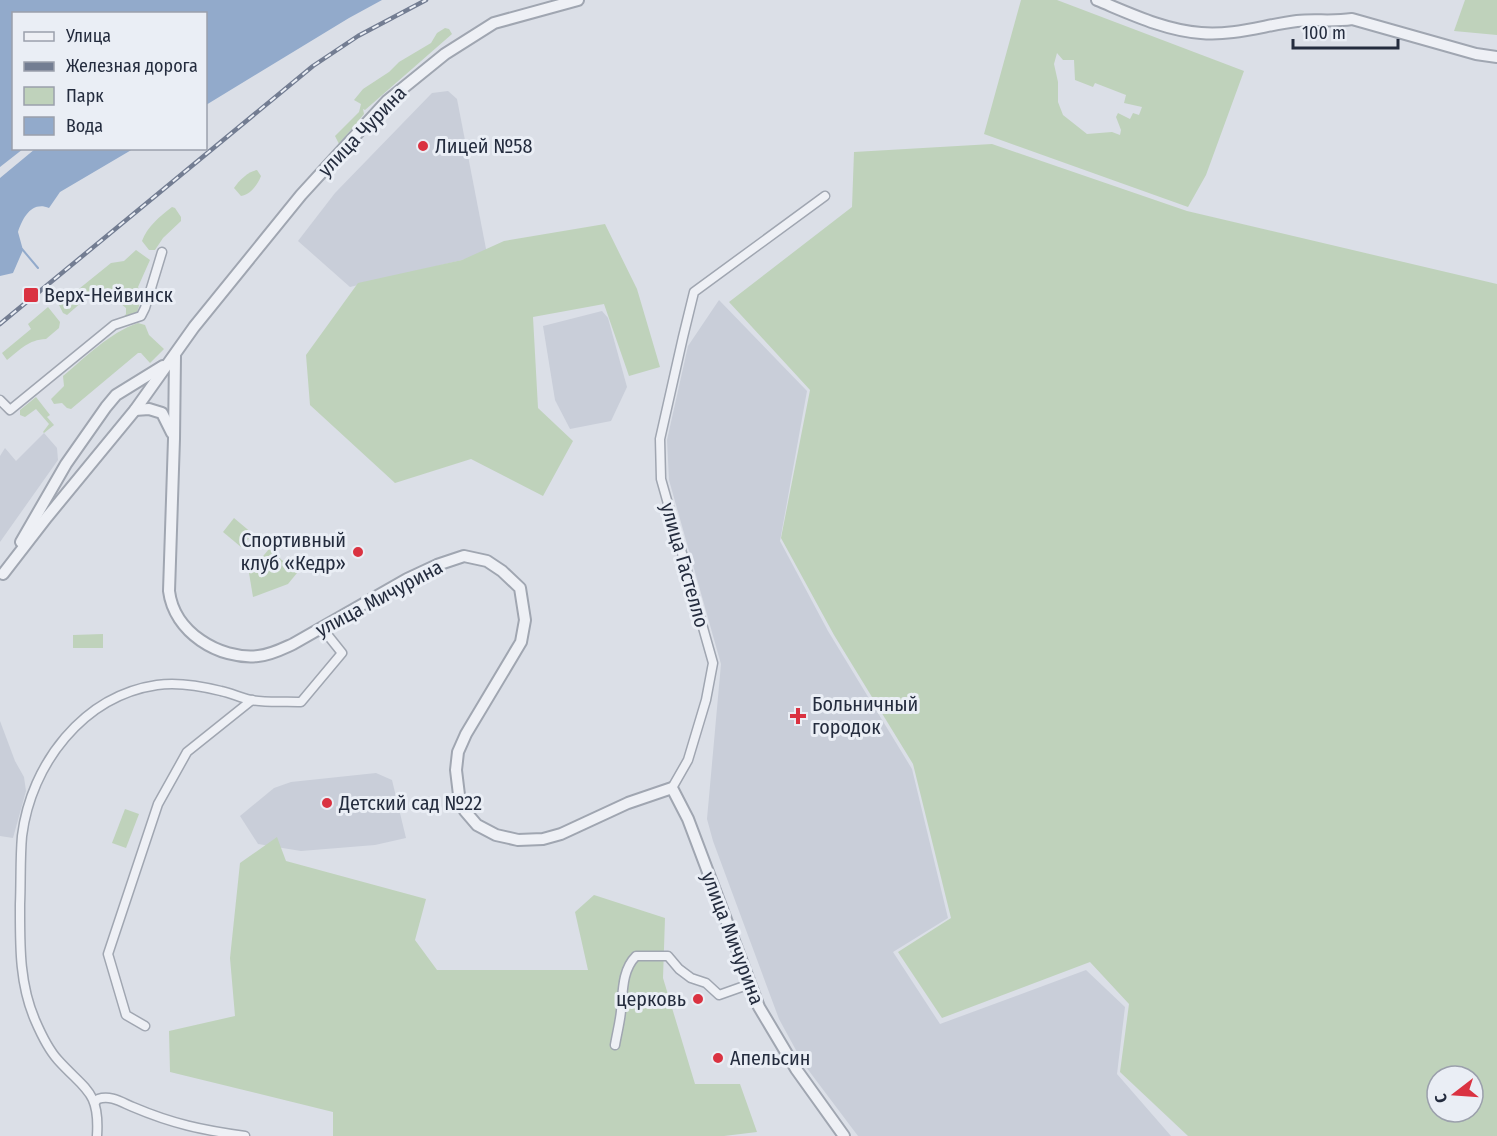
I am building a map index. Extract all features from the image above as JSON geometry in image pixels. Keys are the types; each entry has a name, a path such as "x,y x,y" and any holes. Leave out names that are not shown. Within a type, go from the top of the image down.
{"street":[{"name":"улица Чурина","path":"43,513 135,410 194,327 301,195 379,109 411,80 461,42 494,23 578,0"},
{"path":"1097,0 1160,26 1202,33 1244,31 1298,21 1333,22 1352,19 1476,54 1497,57"},
{"name":"улица Гастелло","path":"672,788 688,760 706,700 713,663 661,479 660,439 682,337 694,292 825,196"},
{"path":"0,400 10,410 114,325 141,316 162,252"},
{"path":"2,577 43,513 73,454 97,418 116,395 152,374 175,356"},
{"name":"улица Мичурина","path":"175,356 169,591 177,616 194,635 211,647 236,655 260,656 280,650 406,579 437,565 464,556 487,561 502,571 520,588 525,620 521,642 466,734 458,752 457,782 465,811 477,825 496,835 518,840 543,839 561,834 628,803 672,788 688,819 759,1007 796,1069 844,1136"},
{"path":"134,385 154,384 166,390 174,399"},
{"path":"135,410 149,409 162,413 174,439"},
{"path":"97,1136 98,1117 95,1102 86,1088 56,1058 46,1042 35,1020 23,977 20,935 22,843 36,781 51,756 74,726 95,709 126,695 158,685 184,685 221,691 252,700 301,702 342,653 322,628"},
{"path":"145,1026 126,1015 108,954 158,804 186,753 252,700"},
{"path":"615,1044 628,964 636,956 668,956 679,969 691,978 706,983 719,995 750,984"},
{"path":"95,1102 98,1098 109,1097 158,1118 191,1128 245,1136"}],"shaded area":[{"name":"Лицей №58","path":"448,91 457,99 487,254 350,287 298,241 335,193 432,93"},
{"name":"Больничный городок","path":"719,300 807,391 780,541 828,631 912,769 948,918 893,952 940,1024 1086,970 1125,1007 1117,1074 1171,1136 858,1136 803,1063 779,1019 713,841 707,819 721,664 669,480 667,440 688,346"},
{"path":"602,311 608,318 627,387 611,421 570,429 555,400 543,326"},
{"path":"44,433 57,448 58,460 0,542 0,456 5,448 16,461"},
{"path":"0,721 15,761 24,777 26,791 13,838 0,836"},
{"name":"Детский сад №22","path":"376,773 392,780 406,838 375,845 301,851 258,844 240,816 274,788 291,782"}],"green space":[{"path":"1021,0 1057,0 1244,71 1206,175 1188,207 984,134","holes":["1057,53 1063,60 1074,60 1075,80 1093,87 1095,83 1126,95 1124,103 1142,107 1139,115 1133,113 1130,119 1118,113 1116,117 1121,130 1120,135 1112,132 1087,134 1063,115 1058,102 1058,82 1054,64"]},
{"path":"1465,0 1497,0 1497,35 1454,31"},
{"path":"445,28 449,29 452,34 365,110 363,109 364,114 339,144 335,136 359,112 361,104 354,100 363,89 389,72 399,62 431,43 437,33"},
{"path":"992,144 1187,211 1497,284 1497,1136 1188,1136 1120,1072 1129,1004 1090,962 942,1018 898,952 951,918 913,764 834,635 781,538 810,390 729,302 852,207 854,152"},
{"path":"257,170 261,176 258,182 250,191 241,196 234,188 244,176"},
{"path":"172,207 181,217 181,221 163,238 155,250 149,250 142,241 144,236 154,222"},
{"path":"605,224 637,289 660,367 629,376 604,304 533,317 538,408 573,441 543,496 471,459 395,483 310,405 306,355 358,283 462,260 504,241"},
{"path":"136,250 150,260 138,287 142,297 137,312 123,318 126,308 109,294 100,299 90,295 67,315 63,313 59,305 111,263 124,261"},
{"path":"48,307 60,322 59,328 46,339 34,341 7,360 2,353 31,329 28,324"},
{"path":"138,323 145,325 149,335 164,349 150,363 141,353 138,353 71,409 62,403 54,404 51,399 64,386 63,376 108,339"},
{"path":"36,397 50,415 47,417 54,425 44,433 49,424 36,409 25,417 20,415 20,410"},
{"path":"234,518 253,534 241,547 223,532"},
{"path":"269,549 297,573 288,584 253,597 249,573"},
{"path":"103,634 103,648 73,648 73,635"},
{"path":"125,809 139,814 126,848 112,843"},
{"path":"277,837 286,861 426,899 415,940 437,970 588,970 575,912 594,895 665,918 663,978 695,1084 740,1084 757,1132 724,1136 333,1136 333,1112 170,1072 169,1031 235,1016 230,958 240,863"}],"water":[{"path":"0,0 382,0 207,104 207,12 12,12 12,150 22,150 0,167"},
{"path":"34,150 131,150 60,192 49,208 38,207 29,212 18,232 23,250 13,273 0,276 0,178"}],"waterway":[{"path":"22,249 38,268"}],"railway":[{"path":"0,324 313,66 358,36 426,0"}],"place":[{"name":"Лицей №58","path":"423,146"},
{"name":"Верх-Нейвинск","path":"31,295"},
{"name":"Спортивный клуб «Кедр»","path":"358,552"},
{"name":"Больничный городок","path":"798,716"},
{"name":"Детский сад №22","path":"327,803"},
{"name":"церковь","path":"698,999"},
{"name":"Апельсин","path":"718,1058"}]}
